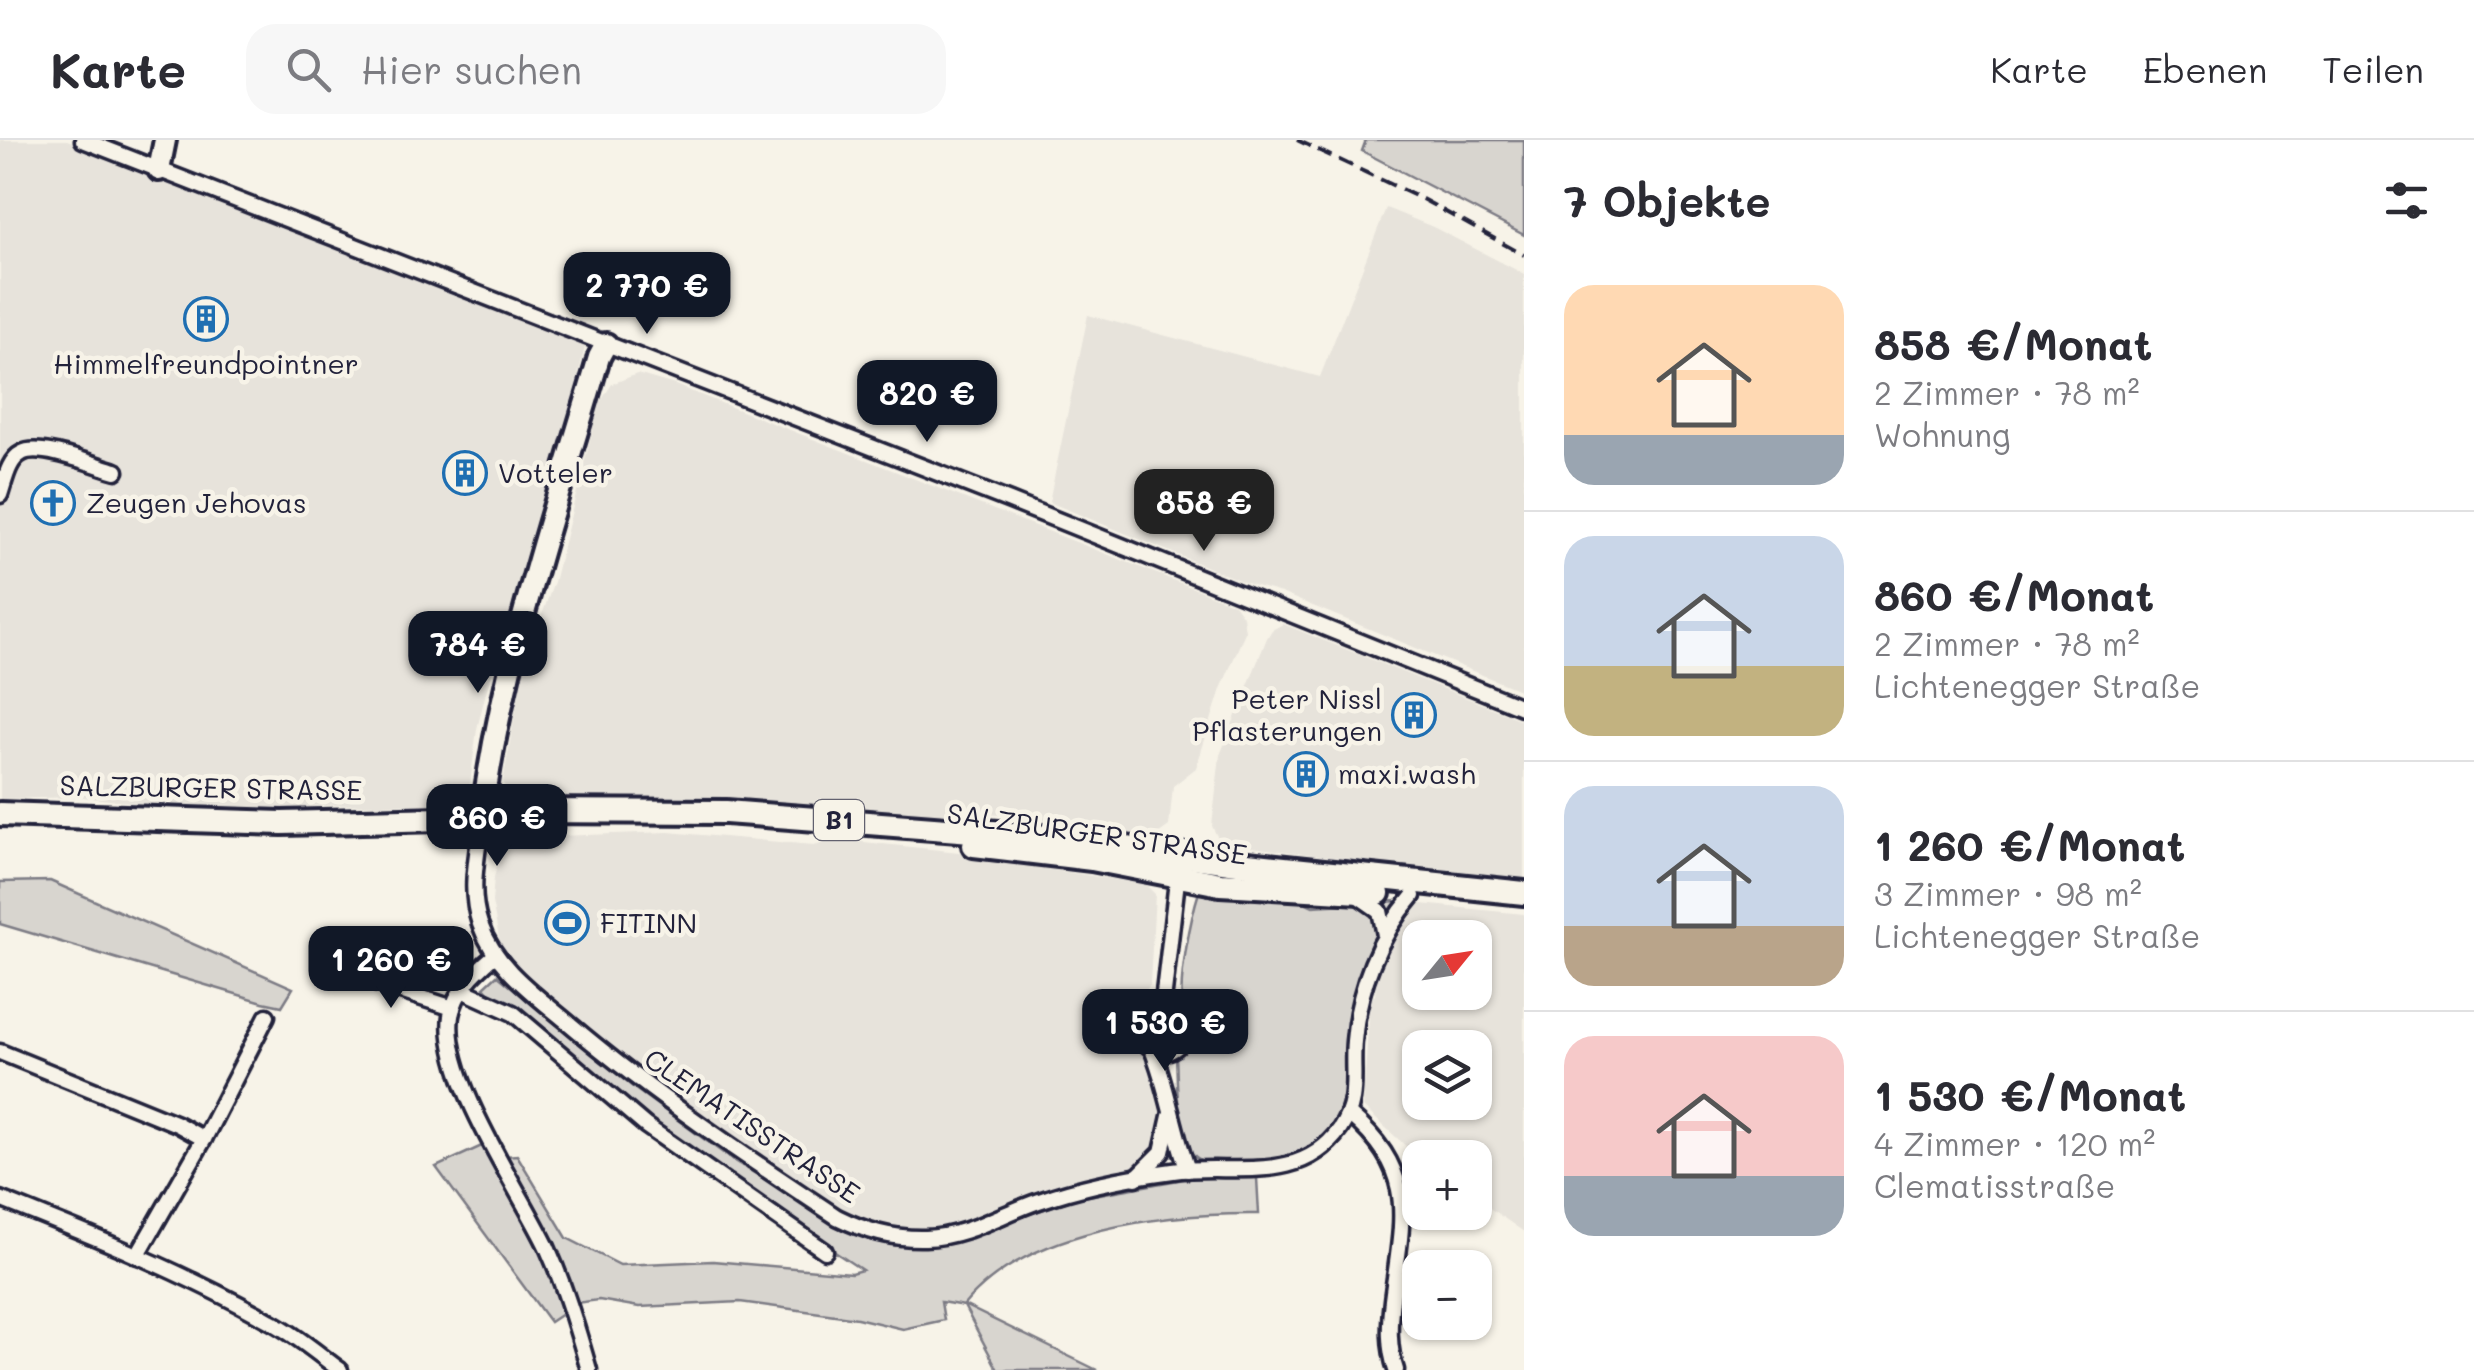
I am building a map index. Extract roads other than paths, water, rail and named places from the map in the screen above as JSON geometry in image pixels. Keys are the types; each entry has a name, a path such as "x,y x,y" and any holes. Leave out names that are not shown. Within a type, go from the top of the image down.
{"main road":[{"name":"SALZBURGER STRASSE","path":"0,814 230,823 482,818 522,826 704,825 1524,893"},
{"name":"SALZBURGER STRASSE","path":"1179,866 1261,888 1350,891 1524,906"}],"street":[{"path":"84,140 1244,593 1524,708"},
{"path":"158,170 165,140"},
{"path":"589,1370 571,1304 547,1248 468,1095 453,1052 453,1008 472,975 495,955 480,923 474,880 490,756 509,673 599,357 606,344"},
{"path":"0,495 12,463 23,452 39,449 116,471"},
{"path":"1162,1010 1179,866"},
{"path":"1350,891 1380,911 1385,936"},
{"path":"1396,1370 1390,1323 1402,1220 1401,1191 1392,1163 1350,1114 1359,1007 1385,936 1413,896"},
{"name":"CLEMATISSTRASSE","path":"495,955 527,987 668,1103 837,1217 856,1227 900,1238 948,1236 1042,1200 1135,1178 1180,1171 1286,1168 1318,1152 1350,1114"},
{"path":"342,972 453,1008"},
{"path":"462,990 513,1014 646,1126 825,1251"},
{"path":"1152,1049 1167,1052 1182,1042 1184,1026 1180,1018 1162,1010 1154,1012 1143,1025 1146,1042 1167,1085 1180,1171"},
{"path":"136,1256 204,1138 267,1016"},
{"path":"1167,1085 1174,1049"},
{"path":"0,1052 204,1138"},
{"path":"1135,1178 1162,1152 1170,1112"},
{"path":"1162,1152 1180,1171"},
{"path":"0,1200 136,1256 271,1321 340,1370"}],"railway":[{"path":"1297,140 1422,199 1524,255"}],"place":[{"name":"Himmelfreundpointner","path":"206,319"},
{"name":"Votteler","path":"465,473"},
{"name":"Zeugen Jehovas","path":"53,503"},
{"name":"Peter Nissl Pflasterungen","path":"1414,715"},
{"name":"maxi.wash","path":"1306,774"},
{"name":"FITINN","path":"567,923"}]}
